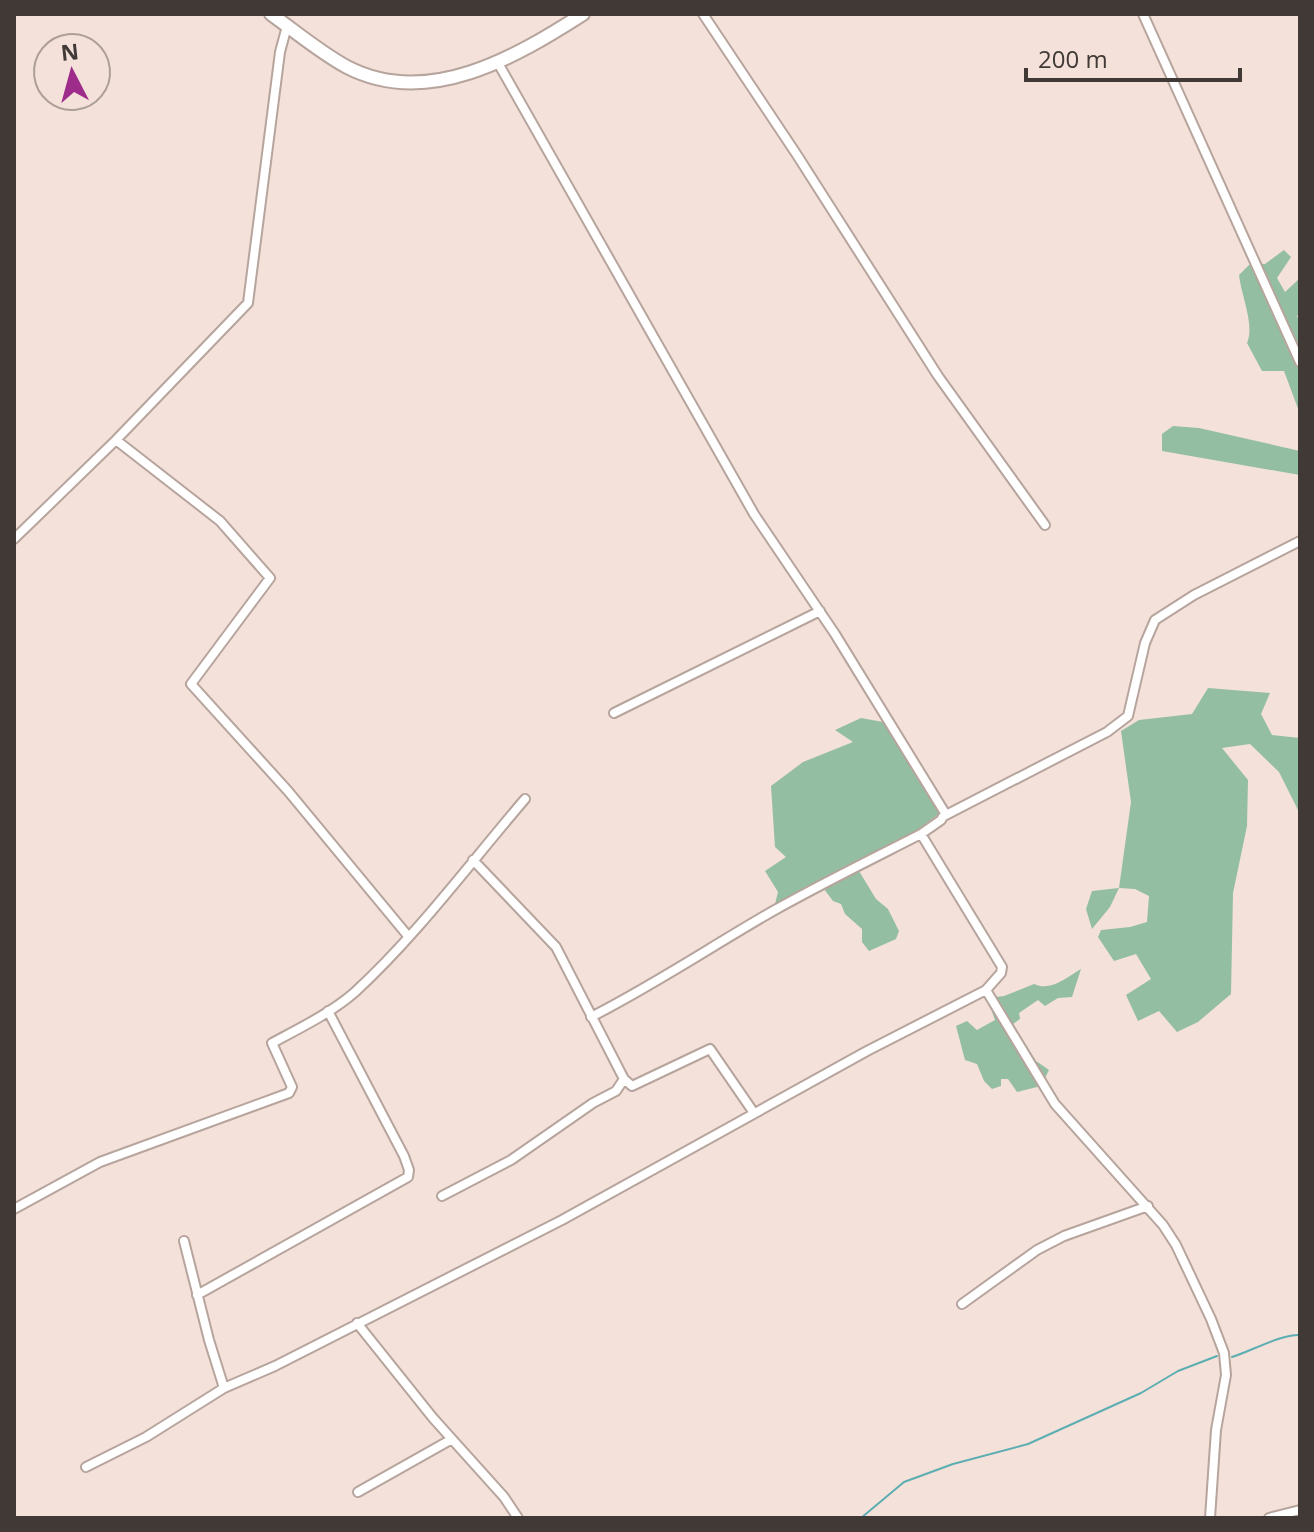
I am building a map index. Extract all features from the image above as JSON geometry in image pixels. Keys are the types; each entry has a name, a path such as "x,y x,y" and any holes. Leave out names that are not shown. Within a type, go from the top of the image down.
{"street":[{"path":"271,14 348,67 384,79 421,81 450,78 498,63 583,14"},
{"path":"703,14 938,376 1045,525"},
{"path":"1143,14 1300,362"},
{"path":"14,539 116,440 248,303 280,52 287,26"},
{"path":"498,63 754,514 820,611 944,807 944,816"},
{"path":"116,440 220,521 270,578 191,684 288,791 408,936"},
{"path":"591,1017 639,993 664,974 775,910 921,834 944,816 1107,732 1128,716 1145,643 1155,620 1194,595 1300,541"},
{"path":"614,713 820,611"},
{"path":"14,1209 100,1162 289,1093 292,1087 272,1043 354,993 408,936 525,799"},
{"path":"86,1467 146,1437 224,1388 275,1366 562,1220 867,1051 986,990 1001,973 1002,967 921,834"},
{"path":"473,860 556,947 624,1079 632,1086 710,1049 754,1113"},
{"path":"986,990 1055,1104 1148,1206 1176,1245 1211,1319 1224,1353 1226,1375 1216,1430 1210,1518"},
{"path":"197,1295 408,1177 404,1156 328,1011"},
{"path":"442,1196 511,1160 593,1103 616,1091 624,1079"},
{"path":"962,1304 1037,1250 1064,1236 1148,1206"},
{"path":"184,1241 224,1388"},
{"path":"357,1323 518,1518"},
{"path":"358,1492 452,1439"},
{"path":"1269,1518 1300,1510"}],"green space":[{"path":"1284,250 1291,257 1277,278 1285,292 1300,278 1300,313 1297,316 1300,323 1300,414 1284,371 1262,371 1247,343 1249,319 1239,275 1251,263 1265,264"},
{"path":"1173,426 1199,428 1300,451 1300,475 1162,451 1162,434"},
{"path":"1208,688 1270,693 1261,714 1272,735 1300,738 1300,814 1279,772 1250,744 1222,748 1248,780 1247,826 1233,893 1231,994 1198,1022 1177,1032 1159,1011 1138,1021 1126,995 1151,979 1136,954 1114,961 1098,937 1101,930 1147,922 1149,896 1135,889 1119,888 1131,802 1121,731 1139,720 1192,714"},
{"path":"861,718 883,722 901,743 943,811 913,833 775,904 778,892 765,871 786,857 775,847 771,786 803,762 853,742 835,730"},
{"path":"859,871 876,899 888,909 899,931 896,939 869,951 862,942 862,929 824,889"},
{"path":"1119,888 1110,907 1092,929 1086,909 1092,891"},
{"path":"1081,969 1072,997 1058,998 1045,1006 1038,1000 1019,1013 1020,1019 1013,1024 1036,1061 1049,1070 1041,1086 1017,1092 1008,1079 1001,1079 1001,1086 992,1089 984,1081 977,1064 965,1060 956,1026 967,1021 977,1030 995,1020 987,998 1004,996 1034,984 1053,985"}],"waterway":[{"path":"1232,1357 1276,1340 1300,1335"},
{"path":"861,1518 904,1482 953,1464 1028,1444 1141,1393 1178,1371 1217,1356"}]}
